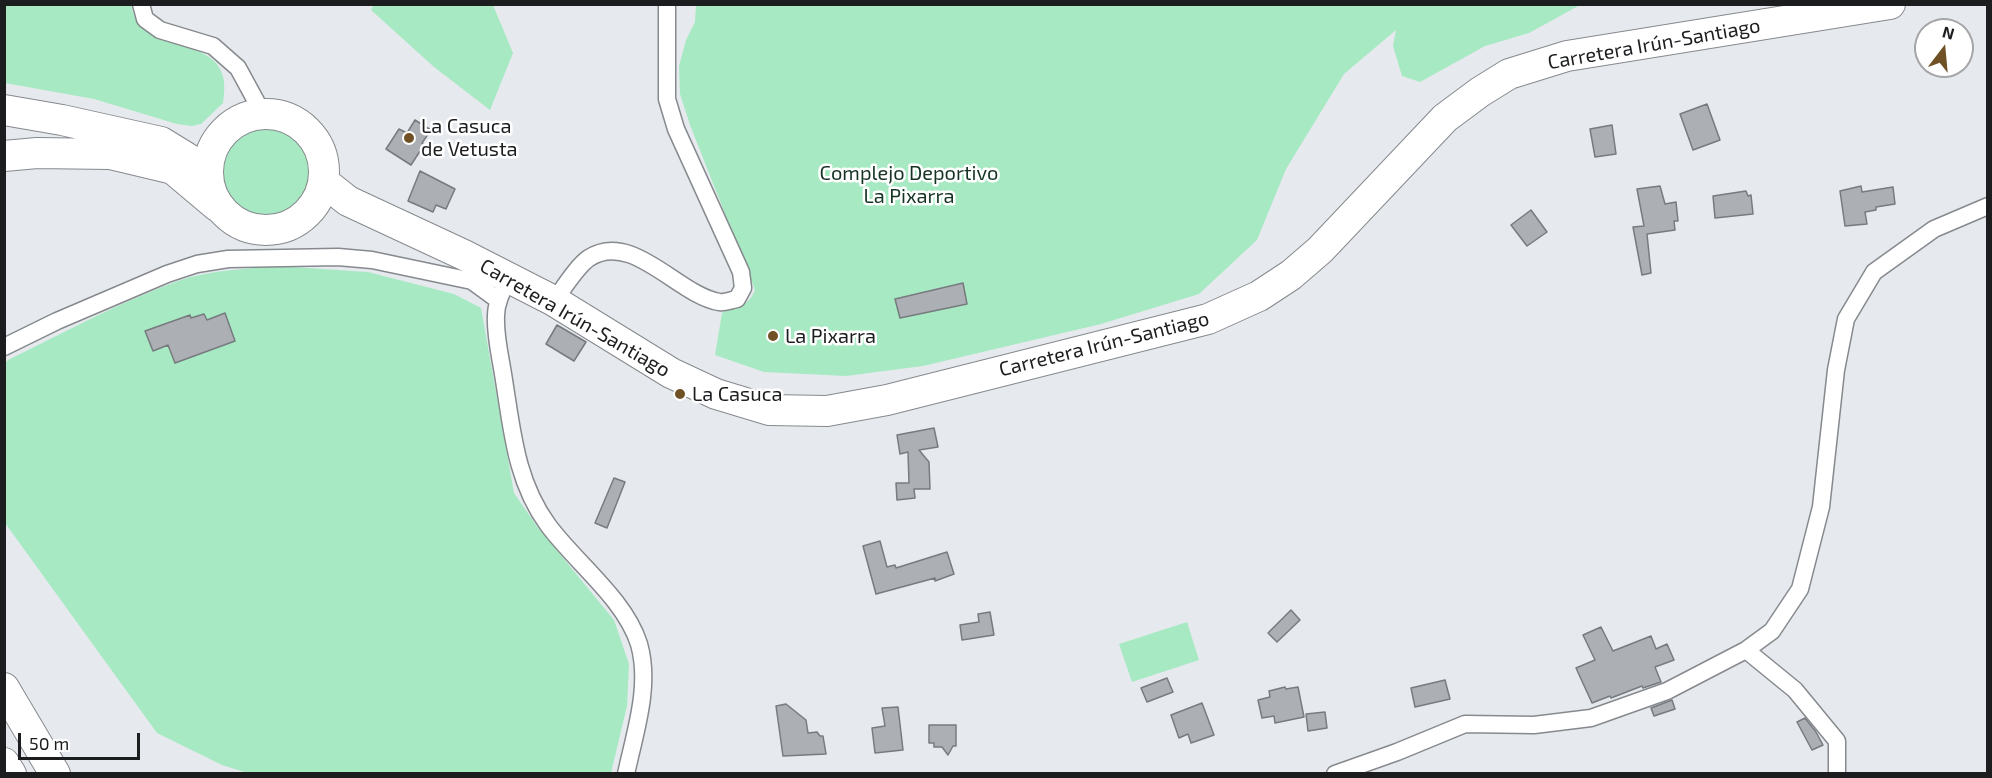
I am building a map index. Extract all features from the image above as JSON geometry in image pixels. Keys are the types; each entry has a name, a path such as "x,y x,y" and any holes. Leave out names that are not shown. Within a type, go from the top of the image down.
{"highway":[{"name":"Carretera Irún-Santiago","path":"324,182 348,201 504,289 554,301 671,373 716,394 769,410 826,411 887,400 1208,319 1259,296 1291,275 1320,250 1445,118 1509,74 1566,56 1890,4"},
{"path":"4,100 62,120"},
{"path":"4,110 161,142 196,138 226,130"},
{"path":"4,156 37,153 110,154 173,169 222,210 240,224 261,230 278,229 295,223 307,214 319,196 324,182 322,156 316,142 306,129 288,118 262,114 243,118 226,130 214,146 209,160 208,177 212,194 222,210"},
{"path":"161,142 187,158 208,177"},
{"name":"Carretera Irún-Santiago","path":"307,214 343,213 379,217"},
{"path":"4,688 55,774"},
{"path":"4,763 12,774"}],"street":[{"path":"141,4 145,19 160,30 213,46 238,68 262,114"},
{"path":"554,301 586,260 602,251 619,251 638,258 698,294 720,303 737,299 742,288 741,272 676,129 668,99 667,4"},
{"path":"1335,774 1465,724 1534,725 1591,718 1667,691 1746,650 1772,631 1800,589 1821,507 1836,370 1846,319 1874,272 1934,229 1988,206"},
{"path":"4,347 57,321 167,274 197,264 228,260 338,257 372,260 504,289 496,329 521,473 528,492 549,527 626,617 638,642 644,685 626,774"},
{"path":"1746,650 1795,690 1837,741 1837,774"}],"green space":[{"path":"374,4 493,5 513,53 490,110 434,67 371,10"},
{"path":"4,5 131,5 138,23 152,34 203,53 216,63 224,79 223,103 201,124 192,126 177,124 94,99 5,83"},
{"name":"Complejo Deportivo La Pixarra","path":"696,5 1580,5 1529,33 1485,46 1420,82 1402,76 1393,46 1396,30 1344,74 1286,169 1257,240 1199,294 1101,324 923,366 846,376 764,372 715,355 722,313 745,303 755,290 680,94 679,66 686,40 695,22"},
{"path":"264,125 282,129 297,139 307,154 311,172 307,190 297,205 282,215 264,219 246,215 231,205 221,190 217,172 221,154 231,139 246,129"},
{"path":"278,266 368,272 454,294 481,308 514,493 536,525 614,620 629,664 627,706 611,773 251,774 222,765 157,733 5,523 4,364 8,360 113,308 178,281 215,272"},
{"path":"1187,622 1199,660 1132,682 1119,644"}],"building":[{"path":"1707,104 1720,140 1693,150 1680,114"},
{"name":"La Casuca de Vetusta","path":"415,120 431,130 411,165 386,149 399,129 407,133"},
{"path":"1612,125 1616,154 1595,157 1590,129"},
{"path":"420,171 455,189 446,209 436,205 433,212 408,201"},
{"path":"1660,186 1665,204 1676,202 1678,221 1674,221 1675,230 1647,234 1651,273 1642,275 1633,227 1644,226 1637,189"},
{"path":"1861,186 1862,192 1893,187 1895,204 1876,207 1876,210 1865,212 1867,224 1845,226 1840,191"},
{"path":"1746,191 1748,196 1751,195 1753,214 1715,218 1713,196"},
{"path":"1531,210 1547,232 1527,246 1511,225"},
{"path":"963,283 967,304 900,318 895,299"},
{"path":"225,313 235,341 175,363 168,345 153,351 145,331 190,315 191,318 204,314 207,320"},
{"path":"557,325 586,342 574,361 546,344"},
{"path":"934,428 938,447 919,450 929,462 930,489 914,489 915,498 897,500 896,483 909,483 908,452 900,454 897,435"},
{"path":"614,478 625,482 607,528 595,523"},
{"path":"880,541 887,567 895,565 896,568 947,552 954,574 935,581 935,578 876,594 863,546"},
{"path":"1291,610 1300,620 1277,642 1268,633"},
{"path":"990,612 994,635 962,640 960,625 979,622 978,614"},
{"path":"1601,627 1613,651 1651,636 1656,649 1667,644 1674,660 1655,667 1661,682 1592,703 1576,668 1595,660 1583,635"},
{"path":"1167,678 1173,692 1147,702 1141,688"},
{"path":"1445,680 1450,699 1415,707 1411,688"},
{"path":"1285,687 1286,689 1298,687 1304,717 1275,723 1274,716 1262,718 1258,700 1270,697 1269,691"},
{"path":"1672,700 1675,709 1654,716 1651,708"},
{"path":"1202,703 1214,735 1191,743 1188,734 1179,738 1171,715"},
{"path":"786,704 806,720 808,733 817,732 823,736 826,754 783,756 776,706"},
{"path":"898,707 903,750 875,753 872,728 885,726 882,708"},
{"path":"1325,712 1327,728 1308,731 1306,714"},
{"path":"1805,718 1823,745 1812,750 1797,722"},
{"path":"929,725 956,725 956,746 953,746 948,755 942,747 934,747 934,743 929,743"}],"place":[{"name":"La Casuca de Vetusta","path":"409,138"},
{"name":"La Pixarra","path":"773,336"},
{"name":"La Casuca","path":"680,394"}]}
